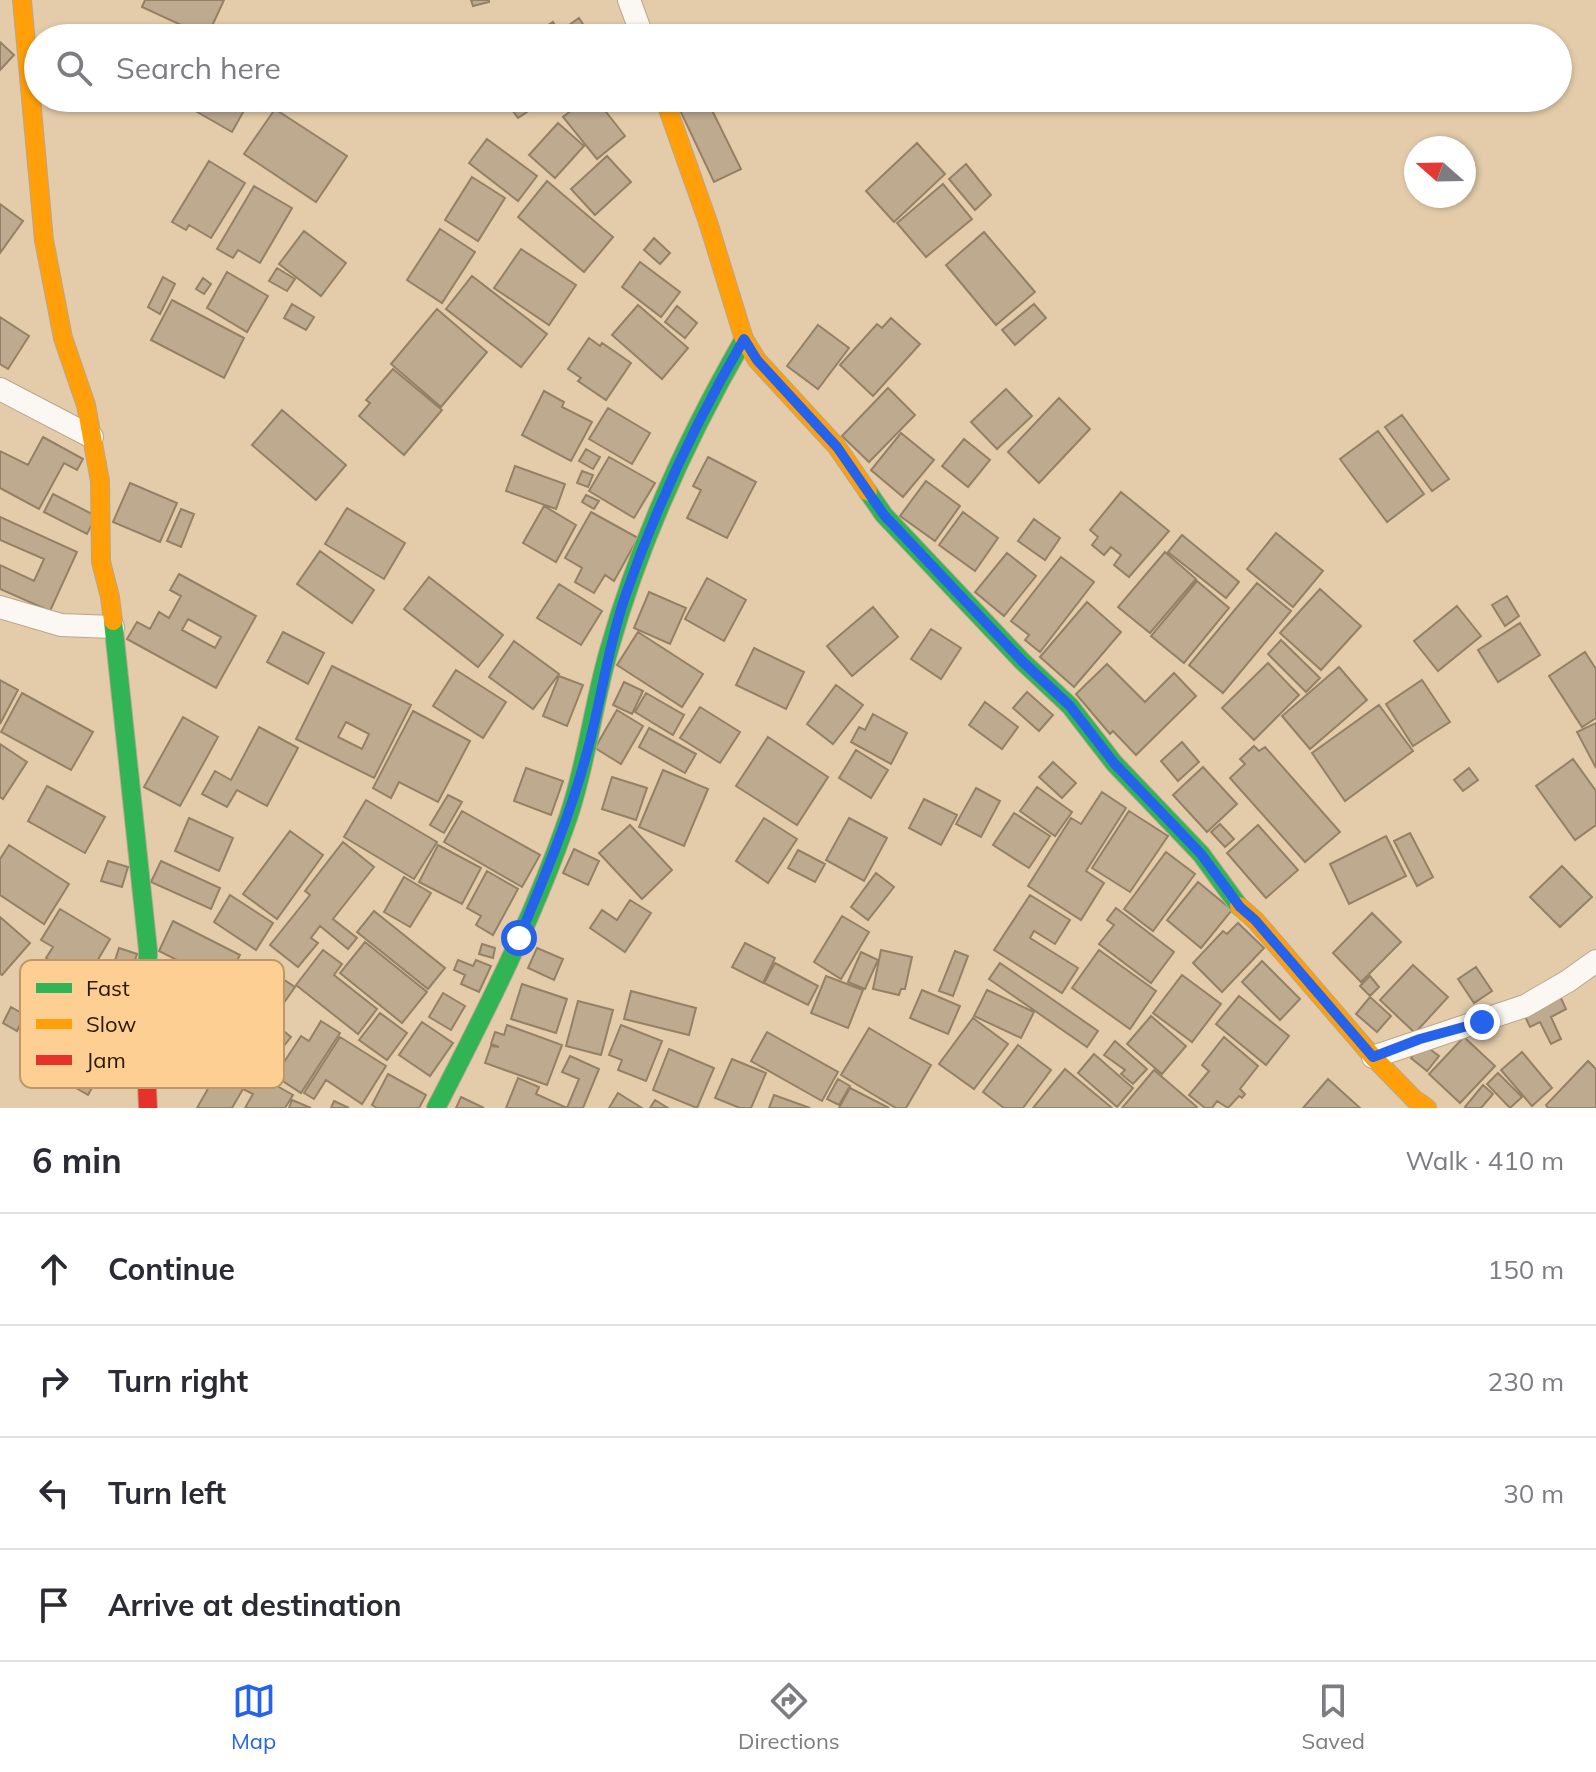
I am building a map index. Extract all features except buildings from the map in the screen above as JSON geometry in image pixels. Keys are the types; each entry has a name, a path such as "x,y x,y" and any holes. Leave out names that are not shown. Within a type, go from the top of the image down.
{"street":[{"path":"22,0 24,24"},
{"path":"629,0 638,24"},
{"path":"32,112 44,240 63,338 86,405 100,481 101,562 110,597 148,960"},
{"path":"669,112 708,222 744,339 757,360 837,447 884,515 1022,661 1070,706 1114,763 1201,854 1240,907 1255,920 1373,1057 1427,1108"},
{"path":"436,1108 473,1038 519,938 569,815 587,752 608,653 625,597 660,508 708,400 744,339"},
{"path":"0,389 92,437"},
{"path":"0,607 61,625 113,627"},
{"path":"1373,1057 1525,1006 1596,961"},
{"path":"147,1088 148,1108"}],"traffic: fast":[{"path":"436,1108 508,964 555,853 575,795 621,609 650,529 684,452 744,339"},
{"path":"868,492 884,515 1022,661 1070,706 1114,763 1201,854 1239,906"},
{"path":"113,621 148,960"}],"traffic: slow":[{"path":"22,0 24,24"},
{"path":"32,112 44,240 63,338 86,405 100,481 101,562 113,621"},
{"path":"669,112 708,222 744,339 757,360 837,447 868,492"},
{"path":"1239,906 1255,920 1373,1057 1427,1108"}],"traffic: jam":[{"path":"147,1088 148,1108"}],"route":[{"path":"519,938 569,815 587,752 608,653 625,597 671,481 708,400 744,339 757,360 837,447 884,515 1022,661 1070,706 1114,763 1201,854 1240,907 1255,920 1373,1057 1420,1039 1482,1022"}]}
